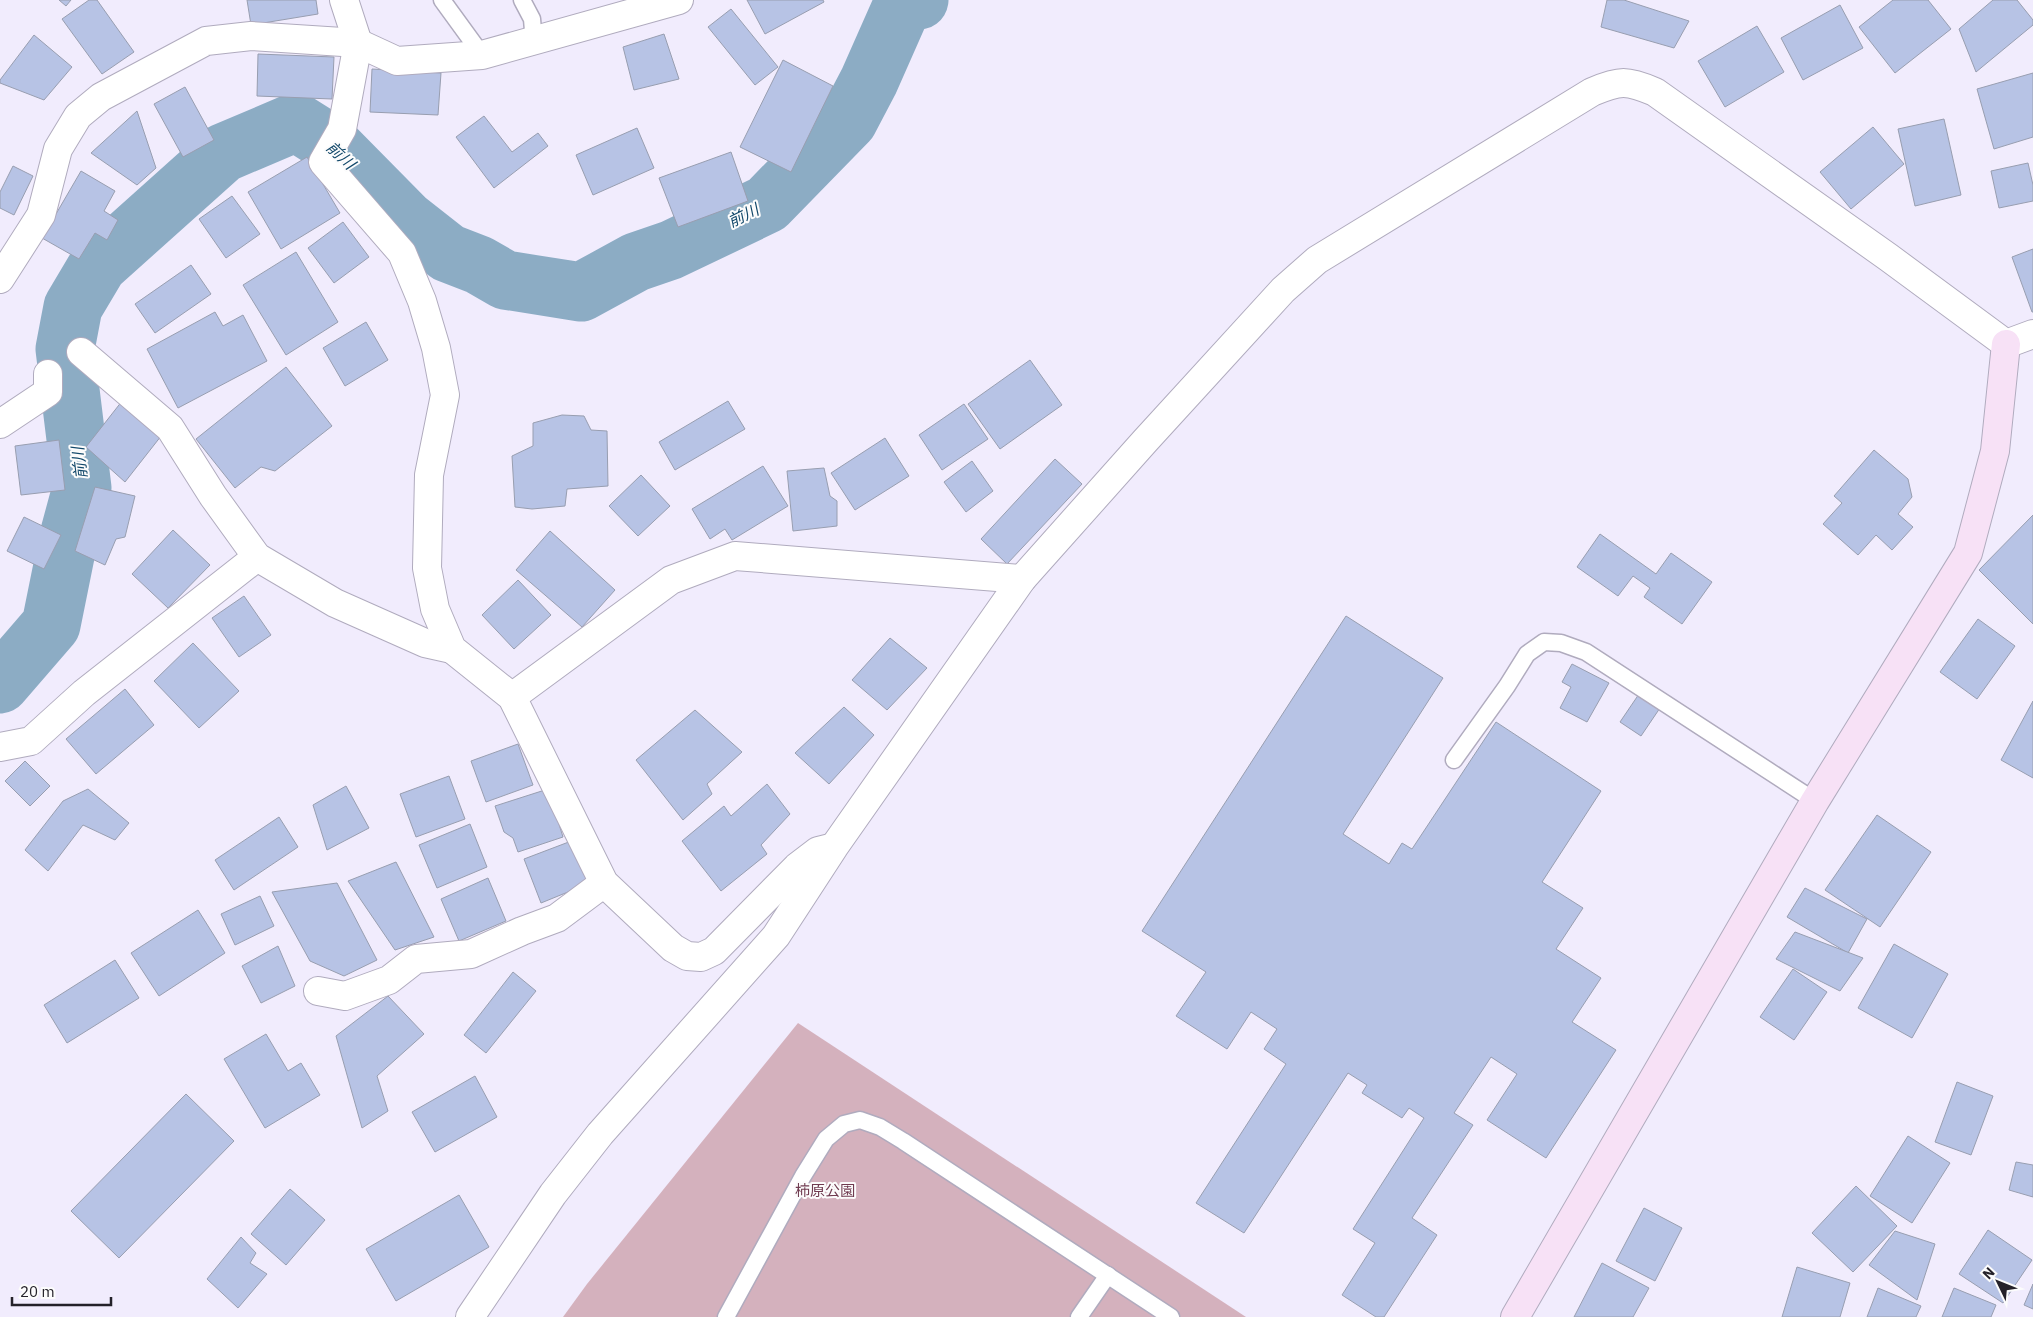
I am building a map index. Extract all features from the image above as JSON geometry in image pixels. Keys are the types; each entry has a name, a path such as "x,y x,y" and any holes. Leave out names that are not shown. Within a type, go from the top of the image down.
{"street":[{"path":"344,0 358,43 342,129 322,162 402,254 422,301 436,348 445,395 429,475 427,568 435,609 452,649"},
{"path":"0,279 41,215 58,149 78,116 101,97 206,41 251,36 358,43 397,61 482,55 679,0"},
{"path":"470,1317 553,1194 600,1134 776,936 834,847 1022,579 1270,304 1317,260 1583,97 1614,82 1636,84 1655,92 1888,257 2006,344"},
{"path":"2006,344 2033,334"},
{"path":"1515,1317 1815,801 1968,554 1995,451 2006,344"},
{"path":"81,352 170,428 213,496 257,556 335,603 425,643 452,649 512,697 604,883 673,948 687,956 701,957 714,950 797,867 818,851 834,847"},
{"path":"0,424 48,392 48,374"},
{"path":"0,747 30,741 84,693 257,556"},
{"path":"512,697 671,580 735,556 1022,579"},
{"path":"318,991 345,996 389,980 416,959 472,954 522,931 557,918 604,883"}],"lane":[{"path":"442,0 482,55"},
{"path":"522,0 532,19 534,42"},
{"path":"1454,760 1507,686 1527,654 1544,642 1561,643 1586,652 1815,801"},
{"path":"726,1317 803,1176 826,1139 844,1124 860,1120 880,1127 903,1141 1171,1317"},
{"path":"1079,1317 1108,1275"}],"green space":[{"name":"柿原公園","path":"798,1023 1246,1317 563,1317 587,1284"}],"building":[{"path":"59,0 71,0 66,6"},
{"path":"89,0 97,0 134,52 102,74 62,19"},
{"path":"247,0 316,0 318,14 251,25"},
{"path":"747,0 823,0 824,2 765,34"},
{"path":"1607,0 1624,0 1689,21 1674,48 1601,27"},
{"path":"1893,0 1928,0 1951,29 1895,73 1859,27"},
{"path":"1993,0 2017,0 2033,20 2033,25 1976,72 1959,29"},
{"path":"1840,5 1863,48 1803,80 1781,38"},
{"path":"731,9 778,67 755,85 708,27"},
{"path":"1757,26 1784,72 1725,107 1698,61"},
{"path":"664,34 679,79 634,90 623,47"},
{"path":"34,35 72,67 44,100 0,83 0,80"},
{"path":"258,54 334,57 332,99 257,96"},
{"path":"783,60 833,86 791,172 740,147"},
{"path":"372,69 441,73 438,115 370,112"},
{"path":"2033,73 2033,137 1994,149 1977,89"},
{"path":"185,87 214,140 183,157 154,104"},
{"path":"137,111 156,168 137,185 91,153"},
{"path":"484,116 512,152 538,133 548,146 494,188 456,137"},
{"path":"1944,119 1961,195 1915,206 1898,129"},
{"path":"1873,127 1904,164 1851,209 1820,172"},
{"path":"637,128 654,168 593,195 576,155"},
{"path":"731,152 748,201 678,227 659,178"},
{"path":"307,157 340,213 281,249 248,192"},
{"path":"2028,163 2033,185 2033,201 1999,208 1991,171"},
{"path":"13,166 33,176 14,215 0,208 0,192"},
{"path":"81,171 115,191 104,211 118,220 107,240 95,233 79,259 42,238"},
{"path":"232,196 260,234 226,258 199,219"},
{"path":"343,222 369,257 334,283 308,248"},
{"path":"2033,249 2033,312 2032,312 2012,257"},
{"path":"296,252 338,322 286,355 243,285"},
{"path":"191,265 211,294 155,333 135,304"},
{"path":"215,312 223,326 243,315 267,361 178,408 147,349"},
{"path":"366,322 388,360 345,386 323,348"},
{"path":"1030,360 1062,405 1000,449 968,404"},
{"path":"286,367 332,426 275,471 261,467 235,488 196,439"},
{"path":"126,396 165,431 125,482 86,447"},
{"path":"728,401 745,429 675,470 659,442"},
{"path":"964,404 988,439 942,470 919,435"},
{"path":"562,415 584,416 591,430 607,431 608,486 567,489 565,506 532,509 515,507 512,456 533,446 533,423"},
{"path":"885,438 909,476 855,510 831,473"},
{"path":"59,440 65,490 21,495 15,446"},
{"path":"1874,450 1908,479 1912,497 1898,514 1913,527 1892,550 1876,535 1858,555 1823,524 1842,503 1834,496"},
{"path":"1055,459 1082,484 1007,564 981,539"},
{"path":"972,461 993,491 966,512 944,482"},
{"path":"763,466 788,506 732,540 725,529 710,539 692,509"},
{"path":"824,468 830,496 837,501 837,526 793,531 787,471"},
{"path":"641,475 670,506 638,536 609,506"},
{"path":"95,487 135,496 125,537 116,539 105,565 75,551"},
{"path":"2033,515 2033,624 1979,570"},
{"path":"24,517 61,535 44,569 7,551"},
{"path":"173,530 210,565 168,608 132,574"},
{"path":"550,531 615,590 582,627 516,570"},
{"path":"1600,534 1656,574 1671,553 1712,582 1682,624 1644,597 1650,588 1633,576 1618,596 1577,567"},
{"path":"518,580 551,615 514,649 482,615"},
{"path":"244,596 271,635 239,657 212,618"},
{"path":"1346,616 1443,678 1343,834 1389,864 1402,843 1412,849 1496,722 1601,791 1542,882 1583,908 1556,949 1601,978 1572,1022 1616,1050 1546,1158 1487,1120 1517,1074 1491,1057 1454,1113 1473,1125 1412,1218 1437,1235 1384,1317 1376,1317 1342,1295 1375,1243 1353,1229 1424,1118 1409,1108 1402,1118 1362,1093 1367,1085 1348,1073 1244,1233 1196,1203 1286,1064 1264,1049 1277,1029 1251,1012 1227,1049 1176,1016 1206,972 1142,931"},
{"path":"1978,619 2015,646 1977,699 1940,672"},
{"path":"890,638 927,668 887,710 852,680"},
{"path":"193,643 239,691 199,728 154,681"},
{"path":"1572,664 1609,683 1587,722 1560,708 1571,687 1562,682"},
{"path":"125,689 154,725 96,774 66,739"},
{"path":"1639,694 1660,708 1641,736 1620,722"},
{"path":"2033,701 2033,778 2001,760"},
{"path":"844,707 874,735 829,784 795,753"},
{"path":"695,710 742,752 707,784 712,794 683,820 636,760"},
{"path":"518,744 533,785 486,802 471,761"},
{"path":"25,761 50,786 30,806 5,781"},
{"path":"449,776 465,819 416,837 400,794"},
{"path":"767,784 790,814 761,845 767,854 721,891 682,841 724,806 731,816"},
{"path":"346,786 369,828 327,850 313,805"},
{"path":"88,789 129,823 115,840 83,825 48,871 25,850 63,801"},
{"path":"548,789 563,837 518,852 513,838 504,832 495,806"},
{"path":"1877,815 1931,852 1880,927 1825,890"},
{"path":"279,817 298,847 234,890 215,860"},
{"path":"470,824 487,867 437,888 419,845"},
{"path":"574,840 590,883 541,903 524,859"},
{"path":"396,862 434,937 395,950 348,881"},
{"path":"488,878 506,921 459,941 441,899"},
{"path":"337,883 377,960 344,976 310,961 272,892"},
{"path":"1805,888 1867,919 1848,953 1787,917"},
{"path":"260,896 274,926 235,945 221,914"},
{"path":"198,910 225,953 159,996 131,953"},
{"path":"1795,932 1863,958 1840,991 1776,959"},
{"path":"1894,944 1948,974 1912,1038 1858,1008"},
{"path":"278,946 295,986 261,1003 242,966"},
{"path":"115,960 139,998 67,1043 44,1005"},
{"path":"1793,969 1827,992 1794,1040 1760,1017"},
{"path":"513,972 536,991 486,1053 464,1035"},
{"path":"388,996 424,1034 377,1076 388,1111 362,1128 336,1036"},
{"path":"266,1034 288,1071 301,1063 320,1095 265,1128 224,1059"},
{"path":"475,1076 497,1117 435,1152 412,1112"},
{"path":"1957,1082 1993,1096 1971,1155 1935,1142"},
{"path":"186,1094 234,1141 119,1258 71,1211"},
{"path":"1908,1136 1950,1163 1912,1223 1870,1196"},
{"path":"2016,1162 2033,1165 2033,1197 2009,1190"},
{"path":"1856,1186 1897,1226 1853,1272 1812,1233"},
{"path":"290,1189 325,1220 286,1265 251,1234"},
{"path":"459,1195 489,1247 396,1301 366,1249"},
{"path":"1644,1208 1682,1228 1655,1281 1616,1261"},
{"path":"1988,1230 2032,1260 2003,1303 1959,1274"},
{"path":"1895,1231 1935,1244 1917,1300 1869,1265"},
{"path":"241,1237 256,1253 250,1263 267,1274 238,1308 207,1279"},
{"path":"1602,1263 1649,1288 1633,1317 1574,1317"},
{"path":"1797,1267 1850,1283 1840,1317 1782,1317"},
{"path":"2033,1284 2033,1309 2024,1305"},
{"path":"1878,1288 1921,1306 1916,1317 1867,1317"},
{"path":"1954,1288 1996,1305 1991,1317 1942,1317"}],"waterway":[{"name":"前川","path":"0,684 51,625 69,536 82,488 65,349 73,307 98,265 223,153 296,122 331,144 406,220 448,253 479,265 505,280 581,292 636,262 671,250 767,204 848,121 869,81 903,4 919,0"}]}
